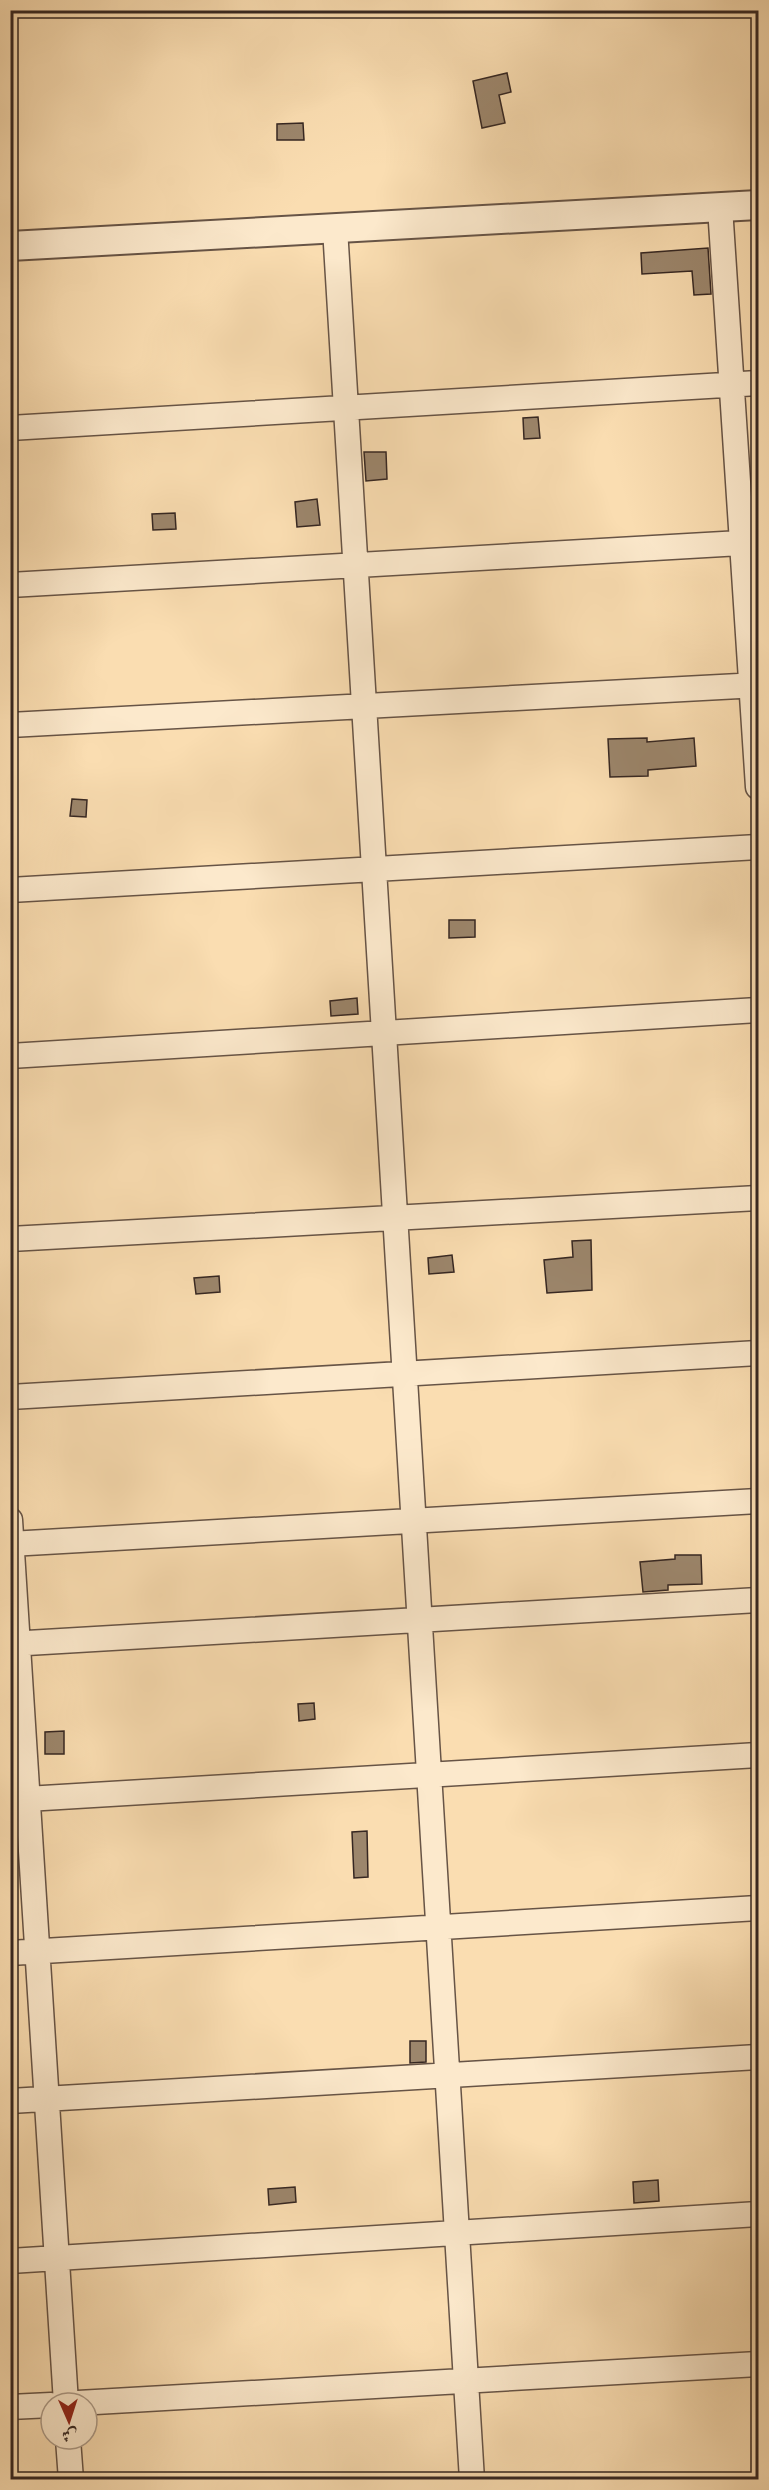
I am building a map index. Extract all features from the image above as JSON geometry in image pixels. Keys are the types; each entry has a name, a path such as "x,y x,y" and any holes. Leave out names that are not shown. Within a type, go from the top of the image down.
{"street":[{"path":"10,246 759,205"},
{"path":"720,207 732,384 751,543 759,787"},
{"path":"334,228 472,2480"},
{"path":"10,428 759,382"},
{"path":"10,585 751,543"},
{"path":"10,725 755,685"},
{"path":"10,890 759,847"},
{"path":"10,1056 759,1010"},
{"path":"10,1239 759,1198"},
{"path":"10,1397 759,1353"},
{"path":"11,1544 759,1501"},
{"path":"10,1520 19,1799 38,1951 65,2391"},
{"path":"14,1644 759,1600"},
{"path":"19,1799 759,1755"},
{"path":"10,1953 759,1908"},
{"path":"10,2101 759,2057"},
{"path":"10,2261 759,2214"},
{"path":"99,2402 759,2364"},
{"path":"10,2407 39,2405"},
{"path":"70,2451 71,2480"}],"building":[{"path":"507,73 511,92 499,95 505,123 482,128 473,81"},
{"path":"303,123 304,140 277,140 277,124"},
{"path":"708,248 711,294 694,295 692,271 642,274 641,253"},
{"path":"538,417 540,438 524,439 523,418"},
{"path":"364,452 386,452 387,479 366,481"},
{"path":"317,499 320,525 297,527 295,502"},
{"path":"175,513 176,529 153,530 152,514"},
{"path":"647,738 647,742 694,738 696,766 648,770 648,776 610,777 608,739"},
{"path":"72,799 87,800 86,817 70,816"},
{"path":"449,920 475,920 475,937 449,938"},
{"path":"357,998 358,1014 331,1016 330,1001"},
{"path":"591,1240 592,1290 547,1293 544,1260 573,1257 572,1241"},
{"path":"452,1255 454,1272 429,1274 428,1258"},
{"path":"219,1276 220,1292 196,1294 194,1278"},
{"path":"675,1555 701,1555 702,1584 668,1585 668,1590 643,1592 640,1562 675,1559"},
{"path":"314,1703 315,1719 299,1721 298,1704"},
{"path":"64,1731 64,1754 45,1754 45,1732"},
{"path":"367,1831 368,1877 354,1878 352,1832"},
{"path":"410,2041 426,2041 426,2062 410,2063"},
{"path":"658,2180 659,2201 634,2203 633,2182"},
{"path":"295,2187 296,2202 269,2205 268,2189"}]}
